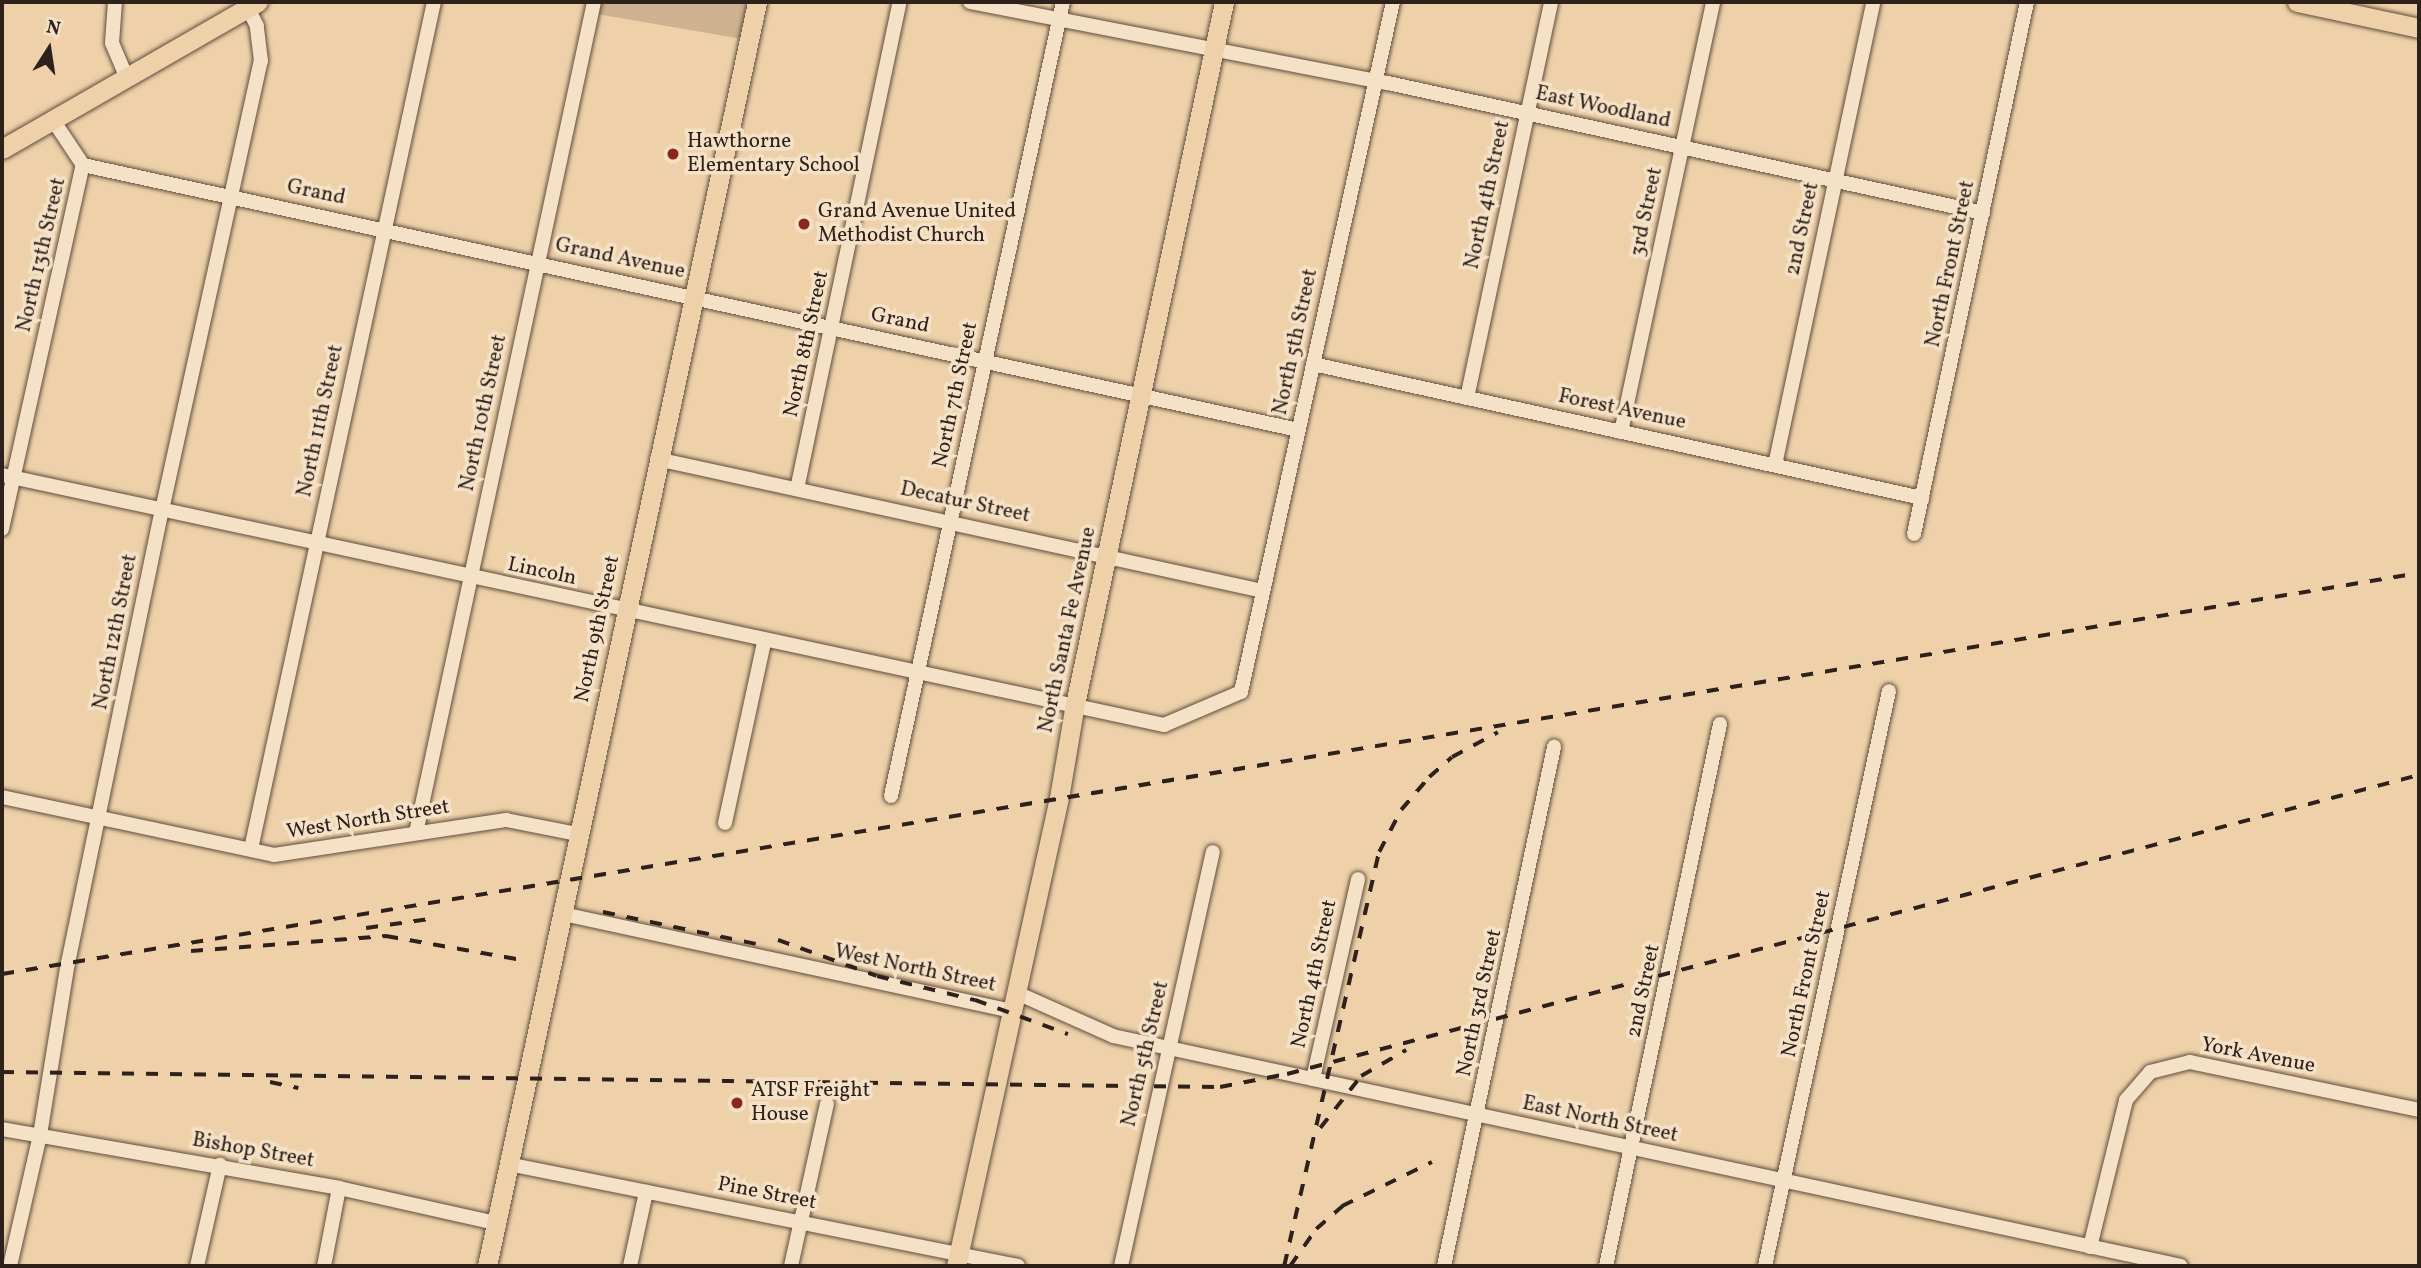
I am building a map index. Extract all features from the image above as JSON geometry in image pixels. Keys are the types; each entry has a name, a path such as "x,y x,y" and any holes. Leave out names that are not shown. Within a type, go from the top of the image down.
{"main road":[{"name":"North 9th Street","path":"487,1266 657,459 757,2"},
{"name":"North Santa Fe Avenue","path":"957,1260 1015,1002 1074,709 1224,2"},
{"path":"2297,2 2419,28"},
{"path":"2,149 53,121 125,74 253,5"}],"street":[{"path":"115,2 112,43 125,74"},
{"name":"North 11th Street","path":"251,849 434,2"},
{"name":"North 10th Street","path":"416,833 594,2"},
{"name":"North 8th Street","path":"797,489 900,2"},
{"name":"East Woodland","path":"970,2 1527,113 1983,213"},
{"name":"North 7th Street","path":"891,796 1063,2"},
{"name":"North 5th Street","path":"1241,692 1393,2"},
{"name":"North 4th Street","path":"1467,398 1551,2"},
{"name":"3rd Street","path":"1621,432 1713,2"},
{"name":"2nd Street","path":"1775,465 1873,2"},
{"name":"North Front Street","path":"1914,534 2027,2"},
{"name":"North 12th Street","path":"10,1266 40,1135 68,963 162,510 229,196 261,61 253,5"},
{"name":"North 13th Street","path":"2,529 8,477 83,165 53,121"},
{"name":"Grand","path":"83,165 539,263"},
{"name":"Grand Avenue","path":"539,263 692,296"},
{"name":"Grand","path":"692,296 1298,430"},
{"name":"Forest Avenue","path":"1313,364 1922,498"},
{"name":"Decatur Street","path":"657,459 1263,591"},
{"name":"Lincoln","path":"8,477 1074,709 1164,725 1241,692"},
{"path":"725,823 764,642"},
{"name":"North Front Street","path":"1765,1266 1889,691"},
{"name":"2nd Street","path":"1606,1266 1720,724"},
{"name":"North 3rd Street","path":"1444,1266 1555,747"},
{"name":"West North Street","path":"2,797 274,855 506,820 577,834"},
{"name":"North 5th Street","path":"1121,1266 1213,852"},
{"name":"North 4th Street","path":"1313,1079 1357,879"},
{"name":"West North Street","path":"563,914 1015,1002"},
{"name":"East North Street","path":"1015,1002 1113,1036 1783,1183 2181,1266"},
{"name":"York Avenue","path":"2090,1247 2126,1100 2150,1072 2190,1062 2419,1110"},
{"path":"791,1266 827,1104"},
{"name":"Bishop Street","path":"2,1129 339,1188 496,1223"},
{"name":"Pine Street","path":"509,1164 801,1222 957,1260 1018,1266"},
{"path":"197,1266 220,1166"},
{"path":"324,1266 339,1188"},
{"path":"630,1266 646,1192"}],"shaded area":[{"path":"594,2 757,2 748,40 591,13"}],"railway":[{"path":"2,974 2419,573"},
{"path":"1284,1266 1379,852 1401,810 1429,777 1452,757 1498,732"},
{"path":"2,1072 1220,1087 1287,1074 2419,775"},
{"path":"603,912 756,944"},
{"path":"366,928 436,918"},
{"path":"191,951 386,936 522,960"},
{"path":"778,940 877,976 975,1000 1068,1034"},
{"path":"1320,1128 1361,1076 1406,1050"},
{"path":"270,1082 298,1088"},
{"path":"1290,1266 1316,1229 1342,1206 1432,1162"}],"place":[{"name":"Hawthorne Elementary School","path":"673,154"},
{"name":"Grand Avenue United Methodist Church","path":"804,224"},
{"name":"ATSF Freight House","path":"737,1103"}]}
